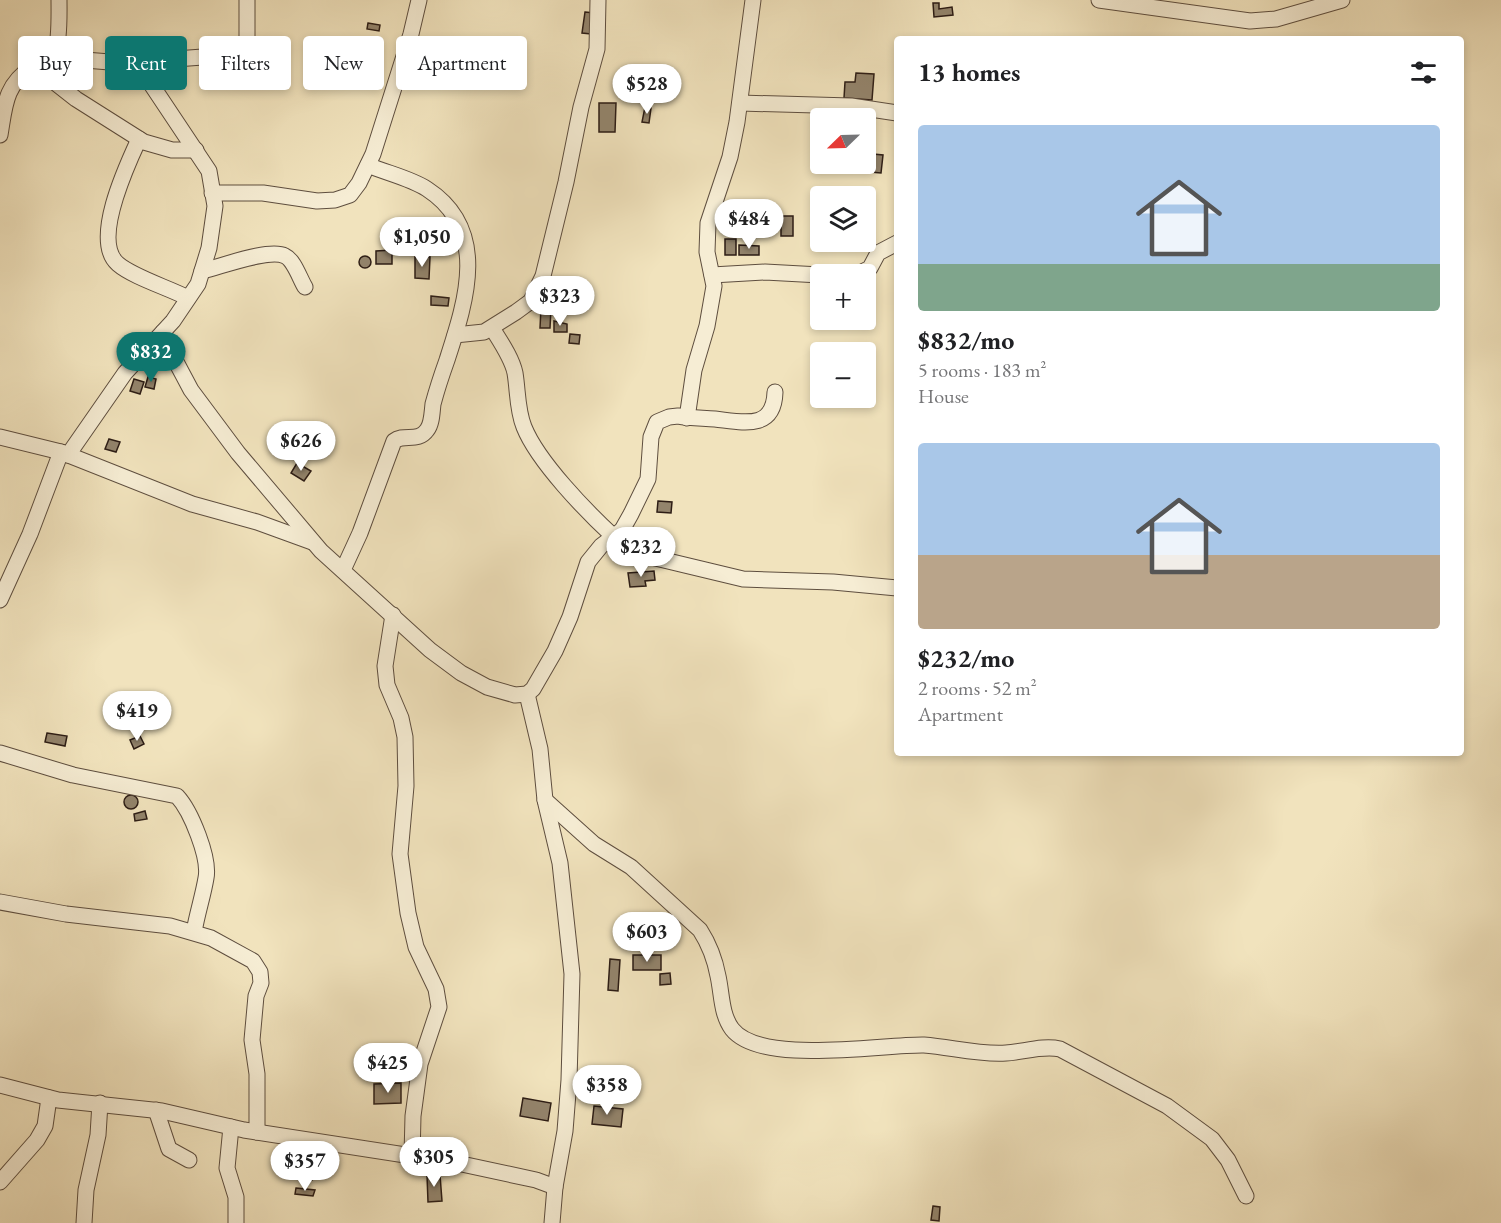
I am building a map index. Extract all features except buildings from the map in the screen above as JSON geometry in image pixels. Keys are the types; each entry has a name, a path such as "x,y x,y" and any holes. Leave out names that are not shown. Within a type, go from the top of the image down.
{"street":[{"path":"57,36 59,0"},
{"path":"187,59 243,56 247,44 247,0"},
{"path":"212,193 263,193 317,201 335,201 350,195 368,165 406,52 419,0"},
{"path":"455,335 484,332 492,328 531,301 543,276 566,182 581,107 597,49 598,0"},
{"path":"687,418 694,370 714,286 706,252 708,223 730,157 740,103 753,0"},
{"path":"1099,0 1250,21 1276,19 1342,0"},
{"path":"0,135 5,103 5,84"},
{"path":"65,90 139,139 172,150 196,150"},
{"path":"0,600 64,454 125,373 163,332 198,284 210,248 214,206 208,171 156,90"},
{"path":"740,103 851,106 894,113"},
{"path":"139,139 125,169 107,233 111,254 118,264 130,271 188,298"},
{"path":"343,570 360,533 394,441 400,437 414,439 421,436 429,426 434,401 462,312 468,277 466,243 456,216 425,188 368,165"},
{"path":"872,264 878,253 894,245"},
{"path":"202,271 277,254 290,260 305,287"},
{"path":"712,275 765,272 810,274"},
{"path":"492,328 514,372 518,408 524,428 540,454 573,495 633,548 644,555 743,579 833,582 894,588"},
{"path":"163,332 191,390 238,453 315,543 430,650 461,674 487,687 514,695 527,694 533,688 555,651 570,617 588,562 601,546 618,534 648,480 651,437 660,419 669,417 754,423 770,412 775,403 775,392"},
{"path":"0,437 64,454 192,504 257,522 315,543"},
{"path":"393,615 385,666 387,685 401,718 405,737 406,786 400,854 408,913 416,947 436,989 438,1007 420,1064 413,1116 412,1156"},
{"path":"527,694 540,749 545,800 560,863 572,974 565,1131 555,1187 552,1223"},
{"path":"0,753 73,775 177,796 184,803 199,840 207,876 194,933"},
{"path":"545,800 594,844 631,867 700,930 708,942 718,976 723,1010 732,1029 743,1038 774,1047 820,1051 923,1045 1003,1053 1052,1047 1060,1049 1167,1106 1203,1132 1228,1160 1246,1196"},
{"path":"0,902 66,914 170,926 233,948 253,961 260,972 261,983 256,996 252,1040 257,1074 257,1132"},
{"path":"0,1085 49,1098 156,1110 257,1132 457,1163 536,1180 555,1187"},
{"path":"0,1182 37,1140 45,1126 49,1098"},
{"path":"84,1223 86,1190 98,1135 100,1103"},
{"path":"156,1110 170,1149 189,1160"},
{"path":"231,1127 228,1142 228,1168 236,1197 236,1223"}]}
